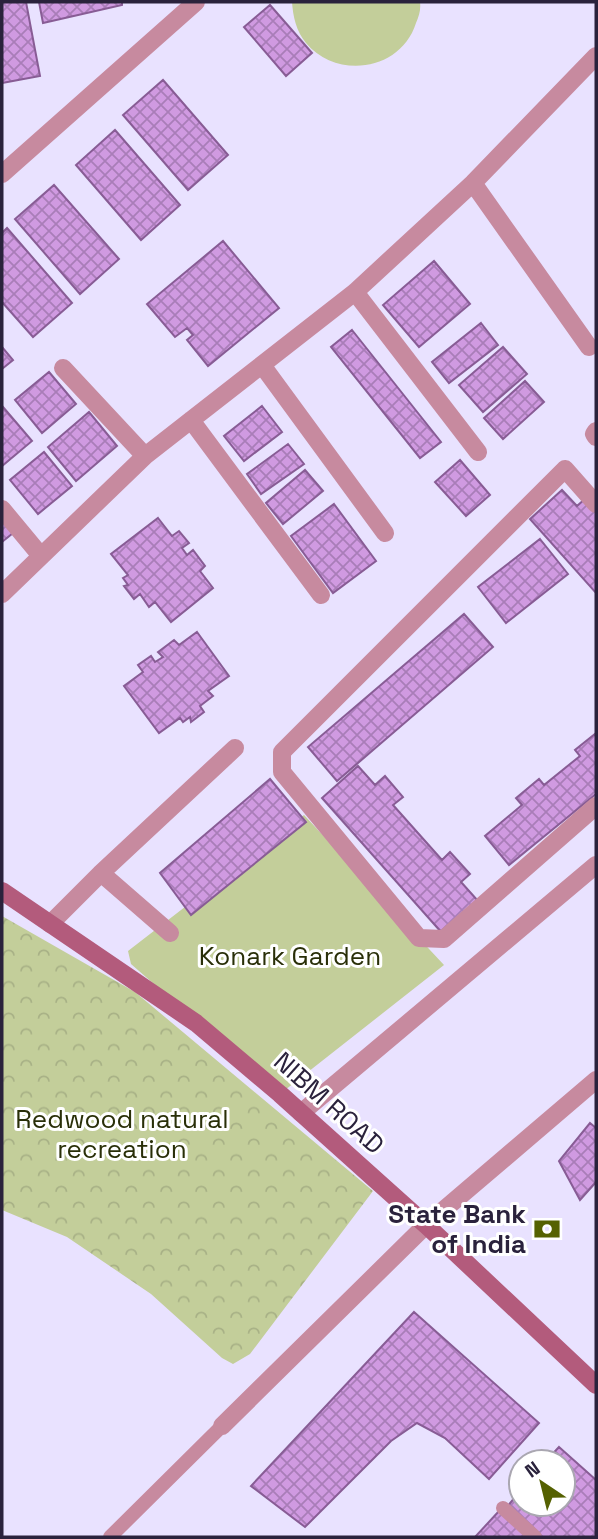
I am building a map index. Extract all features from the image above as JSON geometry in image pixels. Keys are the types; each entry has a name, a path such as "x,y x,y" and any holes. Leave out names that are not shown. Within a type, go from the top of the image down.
{"main road":[{"name":"NIBM ROAD","path":"2,891 196,1023 426,1225 596,1385"}],"street":[{"path":"2,174 196,2"},
{"path":"2,594 145,456 355,292 473,183 596,55"},
{"path":"473,183 589,347"},
{"path":"355,292 478,452"},
{"path":"262,365 385,533"},
{"path":"63,368 145,456"},
{"path":"191,420 321,595"},
{"path":"596,431 596,437"},
{"path":"596,504 565,469 282,752 282,772 419,938 444,939 596,806"},
{"path":"2,509 41,556"},
{"path":"50,924 235,747"},
{"path":"301,1113 596,865"},
{"path":"101,873 170,933"},
{"path":"222,1426 426,1225 596,1080"}],"lane":[{"path":"110,1537 222,1426"},
{"path":"503,1508 535,1537"}],"green space":[{"path":"292,2 420,2 420,13 408,39 397,52 367,65 350,66 319,55 306,43 296,23"},
{"name":"Konark Garden","path":"304,815 444,965 280,1094 131,964 128,951"},
{"name":"Redwood natural recreation","path":"2,916 135,992 373,1191 250,1354 233,1364 222,1358 151,1294 67,1237 2,1210"}],"building":[{"path":"2,2 26,2 40,76 2,83"},
{"path":"39,2 122,2 122,5 43,23"},
{"path":"270,5 312,53 286,76 244,27"},
{"path":"163,80 228,155 188,190 123,115"},
{"path":"115,130 180,205 141,240 76,165"},
{"path":"54,185 119,259 80,294 15,219"},
{"path":"7,228 72,303 33,337 2,302 2,233"},
{"path":"223,241 279,308 208,366 187,340 193,335 187,328 175,337 147,304"},
{"path":"434,261 470,304 419,347 383,305"},
{"path":"481,323 498,345 449,383 432,362"},
{"path":"352,330 441,442 420,458 331,347"},
{"path":"2,347 13,360 2,369"},
{"path":"503,347 527,374 483,412 459,385"},
{"path":"49,372 76,404 42,433 15,400"},
{"path":"525,381 544,402 503,439 484,418"},
{"path":"262,406 282,432 244,461 224,436"},
{"path":"2,408 32,441 2,466"},
{"path":"89,412 117,446 76,481 48,447"},
{"path":"288,444 304,464 261,494 247,474"},
{"path":"44,452 72,486 38,514 10,480"},
{"path":"460,460 490,495 466,516 435,482"},
{"path":"305,470 323,491 283,524 266,503"},
{"path":"562,490 577,506 586,498 596,510 596,593 530,519"},
{"path":"334,504 376,561 333,593 291,536"},
{"path":"158,518 172,536 179,531 189,543 182,548 187,555 193,550 205,566 200,571 213,588 171,622 155,602 149,607 140,594 134,599 124,586 128,585 123,578 128,575 111,554"},
{"path":"2,519 13,533 2,542"},
{"path":"540,539 568,574 506,623 478,587"},
{"path":"464,614 493,647 337,781 308,747"},
{"path":"197,632 229,676 208,691 213,696 200,706 204,712 191,722 190,717 183,722 180,718 159,733 124,686 143,672 138,665 151,656 155,662 163,657 158,652 174,640 179,645"},
{"path":"596,733 596,794 509,865 485,836 522,805 516,798 539,779 544,785 580,756 575,750"},
{"path":"358,766 375,785 385,776 403,797 393,805 442,860 450,852 470,874 461,882 478,901 442,933 322,798"},
{"path":"270,779 306,822 191,915 160,873"},
{"path":"590,1123 596,1128 596,1182 580,1200 559,1161"},
{"path":"414,1312 539,1423 517,1448 507,1448 507,1459 489,1479 445,1438 417,1423 391,1441 305,1527 251,1486"},
{"path":"577,1463 596,1480 596,1537 540,1537 518,1518 577,1518"},
{"path":"500,1510 530,1537 475,1537"}],"place":[{"name":"State Bank of India","path":"547,1229"}]}
